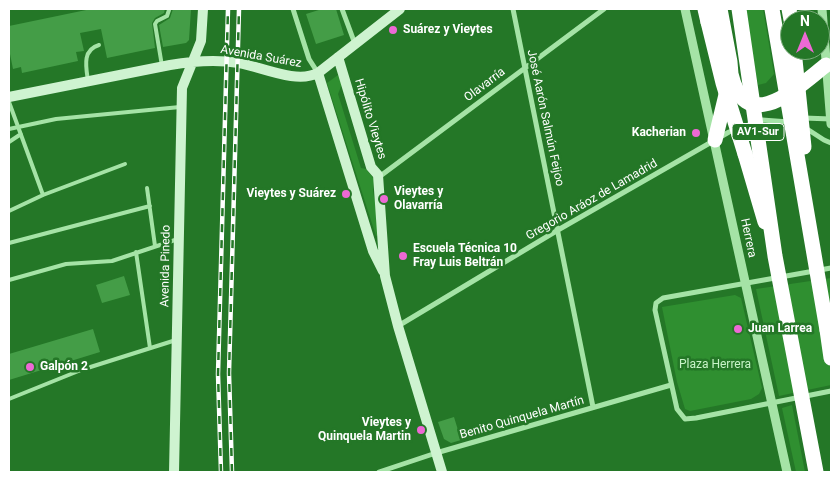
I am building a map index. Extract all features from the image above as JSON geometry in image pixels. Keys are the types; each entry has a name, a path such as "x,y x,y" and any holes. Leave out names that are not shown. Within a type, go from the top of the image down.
{"highway":[{"path":"715,140 730,74 730,62 720,9"},
{"name":"AV1-Sur","path":"739,9 776,256 816,472"},
{"name":"AV1-Sur","path":"772,9 831,358"},
{"path":"707,15 723,84 776,256"},
{"path":"795,60 808,189 807,216"},
{"path":"730,74 739,94 748,103 765,105 776,102 789,94 826,64"},
{"path":"827,330 831,347"}],"main road":[{"name":"Avenida Pinedo","path":"174,472 182,88 201,41 203,9"},
{"name":"Avenida Suárez","path":"9,97 162,66 193,62 217,61 239,63 302,78 318,73 400,9"},
{"name":"Hipólito Vieytes","path":"338,57 371,167 379,177 385,276"},
{"name":"Hipólito Vieytes","path":"318,73 373,251 385,276 442,472"}],"street":[{"path":"293,9 309,60 318,73"},
{"path":"342,9 355,44"},
{"name":"José Aarón Salmún Feijoo","path":"513,9 593,407"},
{"name":"Olavarría","path":"379,177 604,9"},
{"name":"Herrera","path":"685,9 787,472"},
{"path":"822,9 831,124"},
{"name":"Gregorio Aráoz de Lamadrid","path":"398,326 558,230 715,140 755,121 792,118 831,119"},
{"name":"Gregorio Aráoz de Lamadrid","path":"774,120 798,124 831,143"},
{"path":"831,268 663,298 656,302 654,310 676,409 685,419 831,391"},
{"name":"Benito Quinquela Martín","path":"379,472 436,453 671,385"}],"lane":[{"path":"162,66 155,24 167,16 169,10"},
{"path":"88,81 86,58 88,52 94,46 99,45"},
{"path":"9,102 44,195"},
{"path":"9,129 56,120 181,107"},
{"path":"9,142 21,134"},
{"path":"9,211 44,195 125,164"},
{"path":"147,188 155,246"},
{"path":"9,243 150,206"},
{"path":"9,280 66,264 105,263 179,239"},
{"path":"136,252 150,348"},
{"path":"9,400 81,370 176,340"}],"green space":[{"path":"745,9 763,9 774,74 766,83 758,85"},
{"path":"338,75 342,84 338,94 361,168 366,169 374,179 373,191 380,234 376,236 327,83"},
{"path":"831,278 831,385 779,396 756,289"},
{"name":"Plaza Herrera","path":"735,295 741,298 762,388 759,394 751,399 690,411 685,409 677,382 662,307"},
{"path":"792,405 805,472 796,472 782,408"}],"building":[{"path":"91,9 165,9 164,13 155,18 152,23 155,48 107,58 101,29 80,33 84,51 76,52 78,61 22,73 21,67 13,69 9,55 9,26"},
{"path":"173,9 191,9 189,40 186,43 163,47 159,25 170,18"},
{"path":"322,9 336,9 344,35 316,44 306,14"},
{"path":"124,276 130,295 102,303 96,285"},
{"name":"Galpón 2","path":"93,329 100,352 9,380 9,354"},
{"path":"454,417 461,440 451,443 444,439 438,422"}],"railway":[{"path":"221,472 218,374 228,9"},
{"path":"232,472 229,373 239,9"}],"place":[{"name":"Suárez y Vieytes","path":"393,30"},
{"name":"Kacherian","path":"696,133"},
{"name":"Vieytes y Suárez","path":"346,194"},
{"name":"Vieytes y Olavarría","path":"384,199"},
{"name":"Escuela Técnica 10 Fray Luis Beltrán","path":"403,256"},
{"name":"Juan Larrea","path":"738,329"},
{"name":"Galpón 2","path":"30,367"},
{"name":"Vieytes y Quinquela Martin","path":"421,430"}]}
